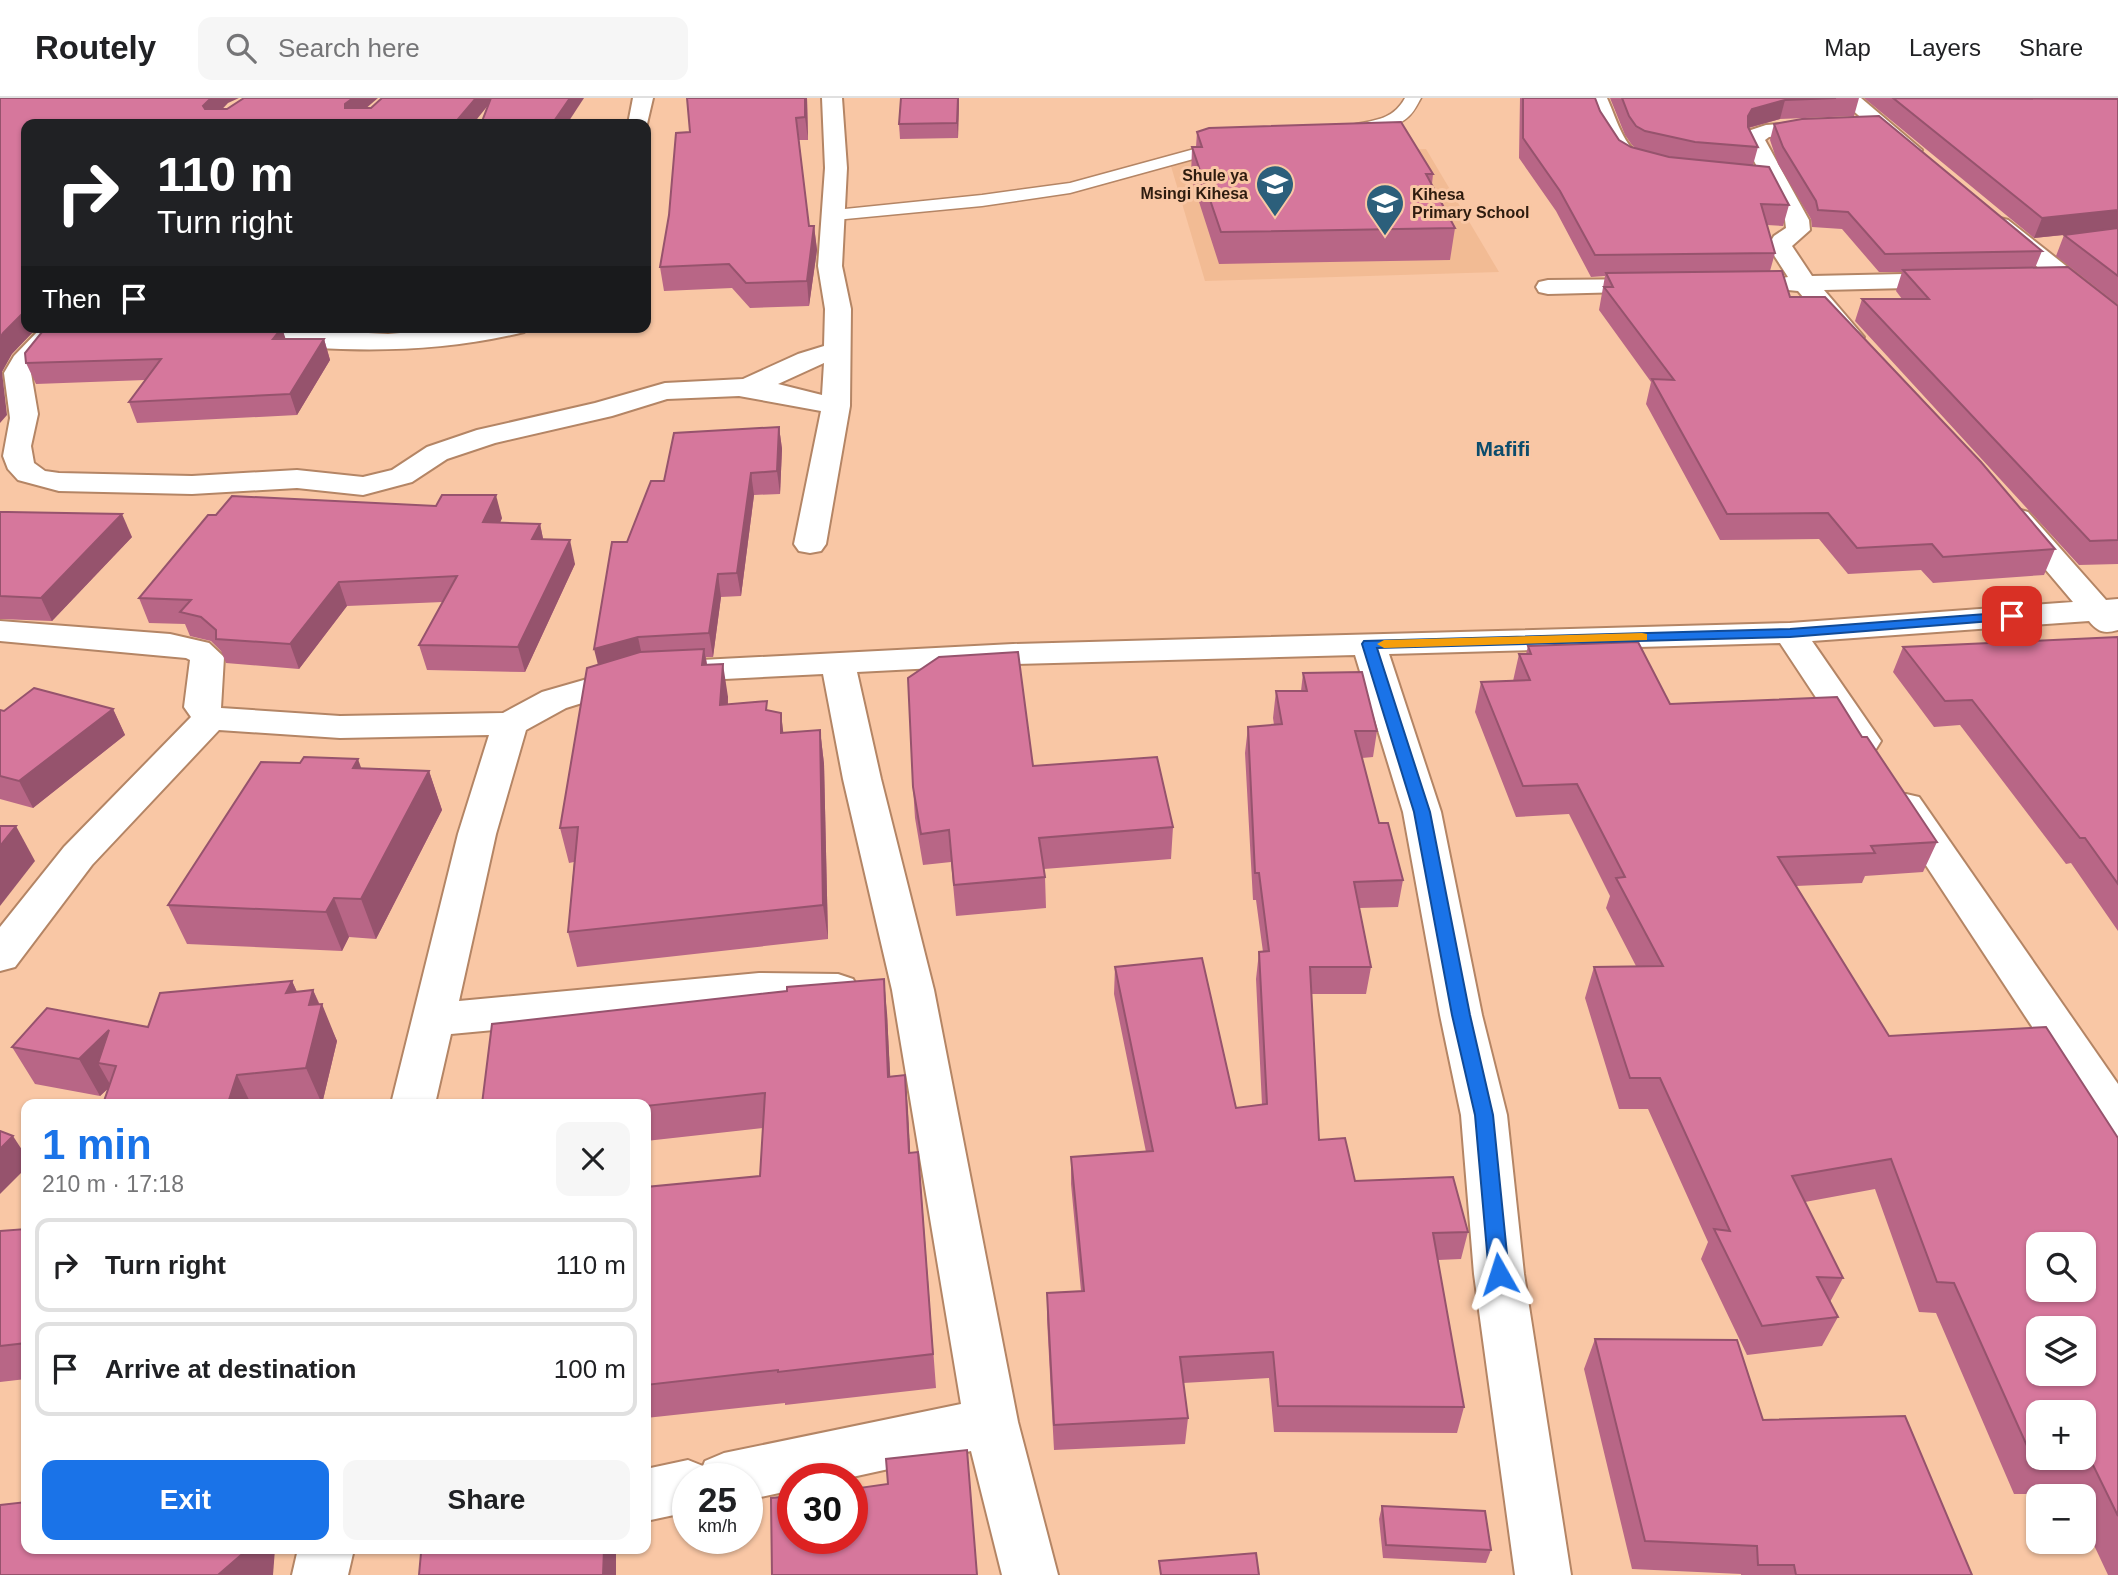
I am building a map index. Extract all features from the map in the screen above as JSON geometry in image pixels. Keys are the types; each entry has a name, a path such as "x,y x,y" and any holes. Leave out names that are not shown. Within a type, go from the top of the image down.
{"street":[{"path":"639,119 643,98"},
{"path":"810,544 836,406 838,309 831,266 835,215 832,98"},
{"path":"1597,98 1622,151 1632,158 1671,166"},
{"path":"1849,98 1933,169"},
{"path":"1871,359 1805,284 1780,246 1782,241 1798,230 1797,220 1754,140 1759,132 1880,124"},
{"path":"1750,176 1774,178"},
{"path":"1986,213 2064,279 2118,320"},
{"path":"2028,249 2063,245"},
{"path":"2037,279 2064,279"},
{"path":"1767,285 1968,280"},
{"path":"1548,287 1676,285"},
{"path":"52,333 20,368 16,380 24,413 17,445 20,467 39,480 192,485 297,479 363,486 402,476 415,470 437,453 486,436 602,410 665,391 762,390 836,406"},
{"path":"222,333 261,338 357,342 437,340 479,333"},
{"path":"738,389 755,385 807,360 838,350"},
{"path":"2000,499 2110,617"},
{"path":"210,718 340,727 510,724 554,700 643,673 838,662 1013,654 1790,633 2110,617"},
{"path":"0,631 170,644 197,650 207,657 202,707 210,718"},
{"path":"1790,633 2118,1120"},
{"path":"1369,644 1422,812 1461,1015 1484,1115 1499,1274 1543,1575"},
{"path":"838,662 862,779 913,990 991,1422 1030,1575"},
{"path":"0,956 78,856 210,718"},
{"path":"413,1099 477,834 510,724"},
{"path":"432,1020 759,989 913,990"},
{"path":"763,1471 991,1422"},
{"path":"651,1494 672,1489"},
{"path":"320,1575 325,1554"}],"lane":[{"path":"1334,131 1393,122 1406,112 1413,98"},
{"path":"835,215 1069,188 1125,176 1210,148 1243,142"}],"shaded area":[{"name":"Kihesa Primary School","path":"1426,149 1499,272 1205,281 1168,156"}],"building":[{"path":"0,98 211,98 203,106 205,109 227,109 244,98 353,98 345,104 345,108 371,108 382,98 476,98 458,119 21,119 21,315 0,338"},
{"path":"491,98 570,98 555,119 483,119"},
{"path":"687,98 805,98 805,117 796,118 809,226 814,226 807,281 746,283 729,264 660,267 669,215 676,133 690,132"},
{"path":"901,98 958,98 957,123 899,124"},
{"path":"1523,98 1595,98 1600,111 1619,140 1631,147 1669,157 1769,167 1789,205 1761,204 1775,253 1595,255 1560,191 1523,138"},
{"path":"1622,98 1836,98 1785,100 1752,109 1748,116 1748,127 1758,147 1695,142 1645,131 1636,126 1629,116"},
{"path":"1893,98 2118,99 2118,210 2042,218"},
{"path":"1879,116 2042,251 1885,254 1848,212 1818,210 1816,201 1783,147 1774,124 1802,119"},
{"path":"1401,122 1433,174 1426,174 1455,228 1221,232 1192,147 1202,147 1197,132 1209,128"},
{"path":"2118,228 2118,276 2064,235"},
{"path":"2068,267 2118,306 2118,540 2090,541 1862,299 1929,299 1903,270"},
{"path":"1782,271 1790,297 1825,297 1981,462 2055,549 1943,557 1932,544 1857,548 1828,513 1727,514 1652,379 1674,380 1604,287 1613,287 1606,273"},
{"path":"41,333 278,333 273,339 324,339 290,394 129,402 161,359 26,363 25,353"},
{"path":"779,427 777,471 751,473 737,573 718,574 709,633 638,637 594,649 612,542 627,542 651,481 664,481 674,433"},
{"path":"442,495 496,495 483,522 540,524 532,539 570,540 518,647 419,645 457,576 339,582 290,644 216,639 216,630 201,617 180,612 191,600 139,598 208,515 216,515 232,496 436,506"},
{"path":"0,512 122,514 41,598 0,596"},
{"path":"2118,637 2118,884 2085,838 2080,838 1972,700 1945,701 1903,647"},
{"path":"1638,642 1670,704 1837,697 1862,737 1867,737 1937,842 1871,846 1875,853 1778,857 1889,1036 2046,1027 2118,1138 2118,1516 2095,1470 2096,1400 2026,1400 2026,1444 1954,1283 1937,1282 1891,1159 1792,1176 1843,1278 1817,1277 1838,1317 1762,1326 1714,1229 1730,1231 1660,1078 1630,1078 1594,967 1663,966 1616,878 1625,877 1577,784 1523,786 1481,682 1530,680 1519,654 1531,654 1528,646"},
{"path":"704,649 702,665 723,664 720,705 767,701 766,710 781,713 781,733 820,730 823,905 568,932 578,827 560,828 587,668 640,652"},
{"path":"1018,652 1033,766 1157,757 1173,827 1039,838 1045,877 954,885 949,830 921,834 913,787 908,678 939,657"},
{"path":"1362,672 1377,731 1355,731 1379,823 1388,823 1403,880 1354,882 1371,967 1310,967 1319,1140 1345,1138 1355,1181 1453,1177 1468,1232 1433,1233 1464,1407 1278,1406 1273,1352 1180,1357 1188,1418 1054,1425 1047,1293 1084,1291 1071,1157 1153,1151 1115,967 1202,958 1236,1108 1267,1104 1259,952 1269,951 1259,873 1255,873 1248,727 1282,724 1276,691 1307,691 1303,673"},
{"path":"34,688 113,709 19,781 0,776 0,710 4,711"},
{"path":"304,757 358,759 353,768 429,771 361,899 334,898 326,912 168,905 261,762 300,763"},
{"path":"0,826 16,826 0,846"},
{"path":"884,979 888,1077 905,1075 909,1153 918,1152 933,1354 651,1384 651,1187 760,1176 765,1093 651,1105 651,1099 483,1099 492,1024 787,991 787,987"},
{"path":"292,981 286,993 313,990 309,1005 322,1004 306,1068 237,1075 229,1099 105,1099 116,1066 98,1063 109,1030 79,1059 12,1047 47,1008 148,1027 160,993"},
{"path":"0,1131 13,1136 0,1149"},
{"path":"21,1229 21,1344 0,1346 0,1231"},
{"path":"1595,1339 1737,1340 1763,1420 1905,1416 1972,1575 1796,1575 1794,1565 1758,1565 1757,1546 1645,1541"},
{"path":"967,1450 977,1575 772,1575 771,1498 777,1497 777,1554 868,1554 868,1487 888,1484 886,1459"},
{"path":"21,1503 21,1554 242,1554 218,1575 0,1575 0,1505"},
{"path":"1382,1506 1485,1511 1491,1550 1386,1545"},
{"path":"1256,1553 1259,1575 1161,1575 1159,1561"},
{"path":"421,1554 604,1554 603,1575 419,1575"}],"slow traffic":[{"path":"1384,644 1642,637"}],"place":[{"name":"Shule ya Msingi Kihesa","path":"1275,218"},
{"name":"Kihesa Primary School","path":"1385,237"}],"district":[{"name":"Mafifi","path":"1503,449"}],"route":[{"path":"1499,1274 1484,1115 1461,1015 1422,812 1369,644 1790,633 2012,616"}]}
